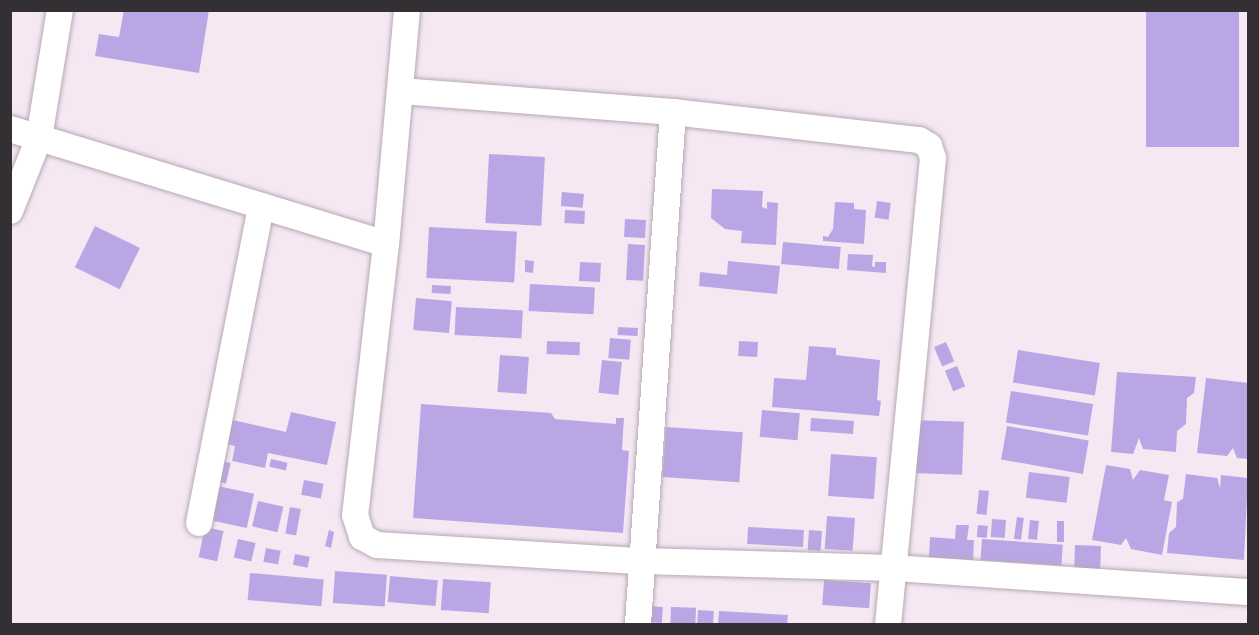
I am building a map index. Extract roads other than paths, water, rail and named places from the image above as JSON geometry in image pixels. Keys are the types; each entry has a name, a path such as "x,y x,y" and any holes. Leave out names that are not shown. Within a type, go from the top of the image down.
{"street":[{"path":"10,211 39,138 60,10"},
{"path":"407,10 386,244 355,516 362,537 377,545 642,561 894,568 1248,592"},
{"path":"401,92 673,112 919,140 929,146 933,158 888,624"},
{"path":"638,624 673,112"},
{"path":"10,129 386,244"},
{"path":"199,523 261,206"}]}
